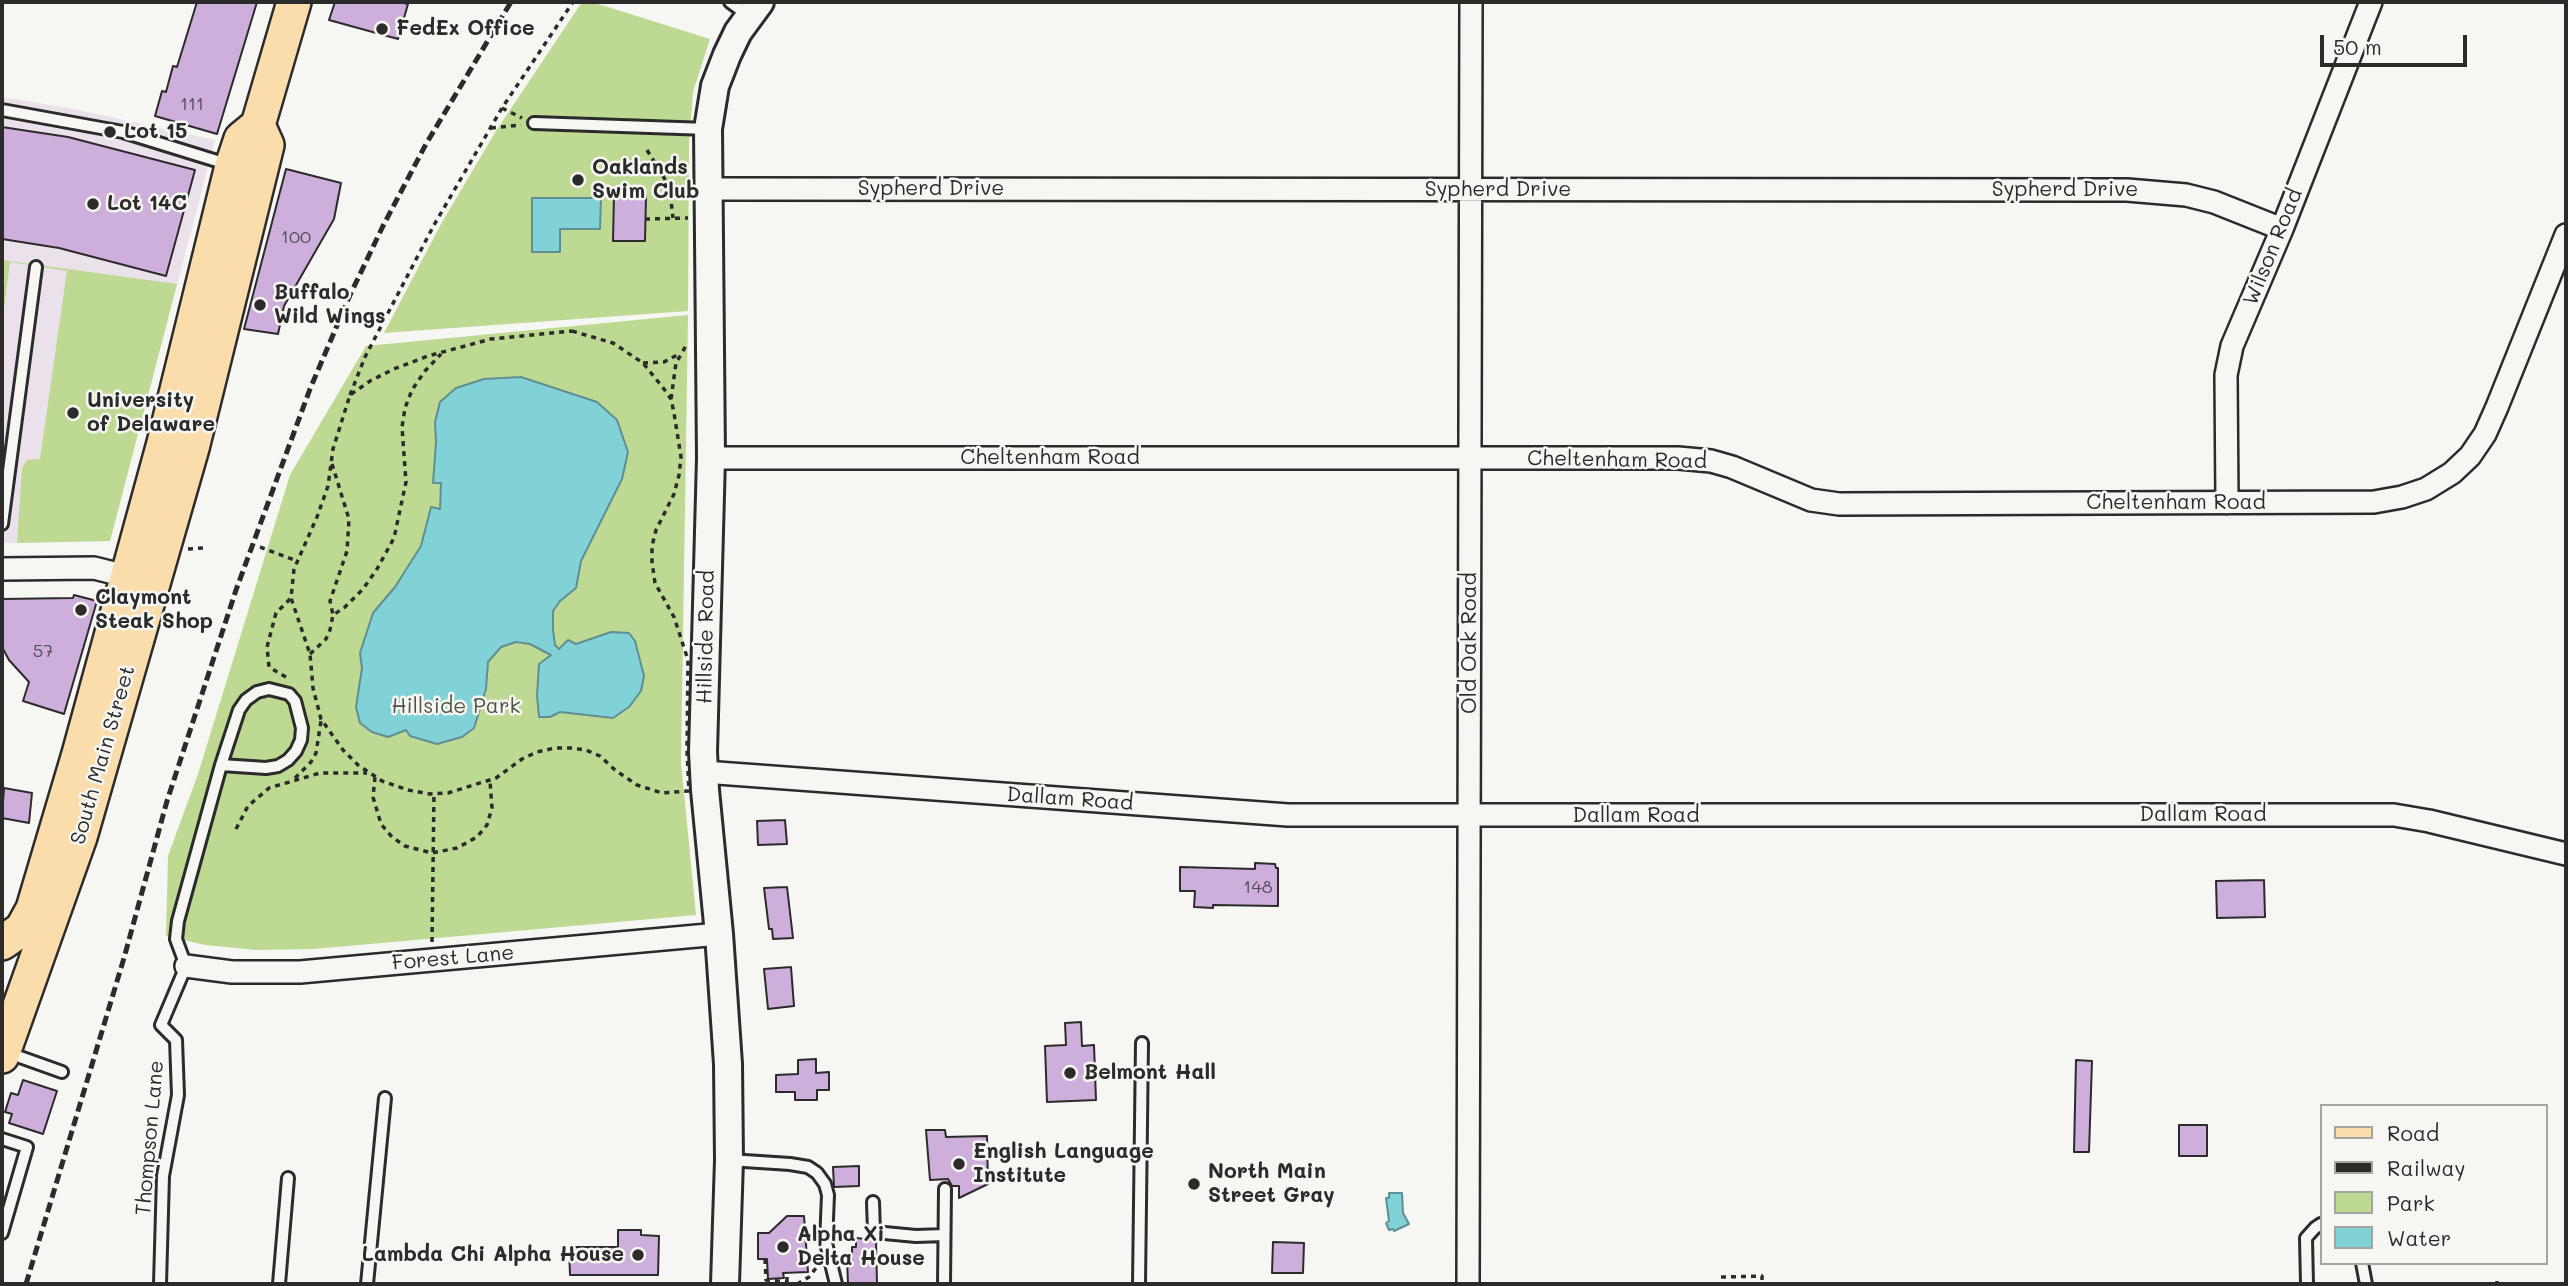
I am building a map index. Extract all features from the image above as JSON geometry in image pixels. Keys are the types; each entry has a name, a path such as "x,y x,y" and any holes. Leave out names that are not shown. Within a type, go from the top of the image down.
{"main road":[{"name":"South Main Street","path":"3,1054 80,837 139,580 173,409 232,166 241,139 258,125 294,2"},
{"name":"South Main Street","path":"2,943 22,929 33,909 79,754 139,580 192,448 267,145 258,125"}],"street":[{"name":"Old Oak Road","path":"1468,1284 1471,2"},
{"name":"Wilson Road","path":"2227,503 2225,375 2232,346 2282,229 2371,2"},
{"name":"Hillside Road","path":"724,1284 729,1160 727,1041 719,934 696,782 711,458 708,129 718,77 746,6"},
{"name":"Sypherd Drive","path":"708,189 2157,191 2214,202 2282,229"},
{"name":"Cheltenham Road","path":"711,458 1678,458 1711,461 1811,500 1839,504 2374,502 2426,489 2452,473 2470,456 2484,433 2566,235"},
{"path":"2,569 94,568 139,580"},
{"name":"Dallam Road","path":"696,782 1288,815 2394,815 2566,854"},
{"name":"Forest Lane","path":"186,966 232,972 300,972 719,934"}],"lane":[{"path":"2,110 123,132 232,166"},
{"path":"534,123 708,129"},
{"path":"2,524 36,267"},
{"path":"186,966 176,939 178,921 221,765 239,710 246,700 257,692 269,689 289,694 295,701 302,728 301,740 288,760 278,766 266,768 221,765"},
{"name":"Thompson Lane","path":"160,1284 163,1176 178,1095 176,1040 160,1025 186,966"},
{"path":"1139,1284 1142,1043"},
{"path":"3,1054 62,1072"},
{"path":"367,1284 385,1098"},
{"path":"2,1139 27,1147 2,1233"},
{"path":"729,1160 790,1164 807,1167 817,1173 825,1184 828,1195 826,1243 836,1284"},
{"path":"279,1284 288,1178"},
{"path":"944,1284 945,1189"},
{"path":"873,1202 874,1231 916,1236 944,1235"},
{"path":"2307,1284 2306,1238 2320,1224"},
{"path":"2362,1265 2366,1284"}],"path":[{"path":"572,2 502,108 434,225 365,357 350,395 331,462 328,486 297,561 291,598 310,653 316,706 329,732 358,765 375,776 408,790 434,793 465,789 490,781 537,752 572,748 600,756 637,785 662,793 696,782"},
{"path":"502,108 534,123"},
{"path":"491,128 534,123"},
{"path":"647,150 666,181 673,218"},
{"path":"645,219 694,218"},
{"path":"350,395 394,369 442,352 491,340 572,331 613,343 643,363 671,400"},
{"path":"688,660 674,617 655,583 652,546 679,475 679,439 671,400 673,377 681,353 691,337"},
{"path":"333,615 363,589 394,538 406,482 402,427 405,408 412,390 425,370 442,352"},
{"path":"643,363 664,362 681,353"},
{"path":"310,653 326,639 330,630 333,615 330,601 347,551 349,519 331,462"},
{"path":"260,547 297,561"},
{"path":"291,598 276,613 270,632 267,659 270,667 292,680"},
{"path":"307,689 314,695"},
{"path":"236,829 248,806 269,788 320,774 369,773"},
{"path":"375,776 373,797 381,824 392,837 405,846 432,853 457,848 477,837 487,825 492,808 490,781"},
{"path":"432,943 434,793"},
{"path":"797,1284 809,1277 828,1255"},
{"path":"765,1259 766,1280 787,1283 787,1273"},
{"path":"1721,1277 1762,1276 1762,1284"}],"shaded area":[{"name":"University of Delaware","path":"2,97 74,109 215,140 110,541 2,543"}],"green space":[{"name":"Oaklands Swim Club","path":"582,2 592,2 710,39 693,92 689,143 688,311 384,333 441,224 496,131"},
{"path":"2,260 177,284 110,541 17,543 22,468 27,460 40,459 67,271 10,262 2,324"},
{"name":"Hillside Park","path":"688,315 681,763 696,915 314,949 256,950 205,945 166,936 168,856 198,774 290,475 366,346"}],"water":[{"path":"532,198 601,198 600,229 560,229 560,252 532,252"},
{"path":"521,377 597,402 617,420 628,452 622,479 581,561 576,588 560,601 553,611 553,630 555,645 559,649 568,640 576,644 611,632 629,633 635,641 644,676 641,691 629,707 613,718 560,712 550,717 539,717 539,664 551,655 530,644 516,642 501,647 488,662 486,689 474,728 462,737 437,744 410,736 406,730 388,737 372,732 360,723 356,707 362,668 360,653 373,613 395,587 421,546 431,507 440,509 441,483 433,483 435,422 440,402 456,388 484,379"},
{"path":"1389,1193 1402,1193 1403,1213 1409,1224 1394,1231 1389,1230 1386,1223 1389,1221 1386,1198 1389,1198"}],"building":[{"path":"197,2 257,2 217,134 155,116 162,91 166,92 173,66 177,67"},
{"name":"FedEx Office","path":"335,2 408,4 398,39 329,20"},
{"name":"Lot 14C","path":"2,127 68,137 195,170 166,276 59,248 2,239"},
{"path":"286,169 341,183 334,219 284,306 278,334 244,329"},
{"path":"614,195 646,196 645,241 613,241"},
{"path":"74,595 97,601 64,714 23,701 29,682 9,660 2,647 2,599 73,598"},
{"path":"4,788 32,793 29,823 2,818"},
{"path":"785,820 787,844 758,845 757,821"},
{"path":"1255,863 1275,864 1278,868 1278,906 1194,907 1195,891 1180,891 1180,867 1255,869"},
{"path":"2264,880 2265,917 2217,918 2216,881"},
{"path":"787,887 793,938 773,939 772,929 769,929 764,888"},
{"path":"791,967 794,1006 768,1009 764,969"},
{"name":"Belmont Hall","path":"1081,1022 1082,1046 1094,1045 1096,1100 1047,1102 1045,1046 1066,1045 1065,1023"},
{"path":"816,1059 816,1073 829,1072 829,1090 817,1090 817,1100 795,1100 795,1092 776,1092 776,1075 798,1074 798,1060"},
{"path":"2076,1060 2092,1061 2089,1152 2074,1152"},
{"path":"23,1080 57,1091 43,1134 9,1123 12,1114 5,1112 11,1093 18,1095"},
{"path":"2179,1125 2207,1125 2207,1156 2179,1156"},
{"name":"English Language Institute","path":"926,1130 945,1130 946,1137 987,1136 988,1184 959,1198 959,1186 952,1186 948,1179 930,1180"},
{"path":"859,1166 859,1186 834,1187 833,1167"},
{"name":"Alpha Xi Delta House","path":"787,1216 804,1216 808,1272 783,1273 784,1278 768,1279 767,1259 758,1259 758,1233 769,1233"},
{"path":"618,1230 641,1230 641,1235 659,1236 658,1275 570,1275 569,1247 618,1247"},
{"path":"856,1238 876,1240 877,1284 848,1284 847,1260 852,1260 852,1247 856,1247"},
{"path":"1273,1242 1304,1243 1303,1273 1272,1273"}],"railway":[{"path":"26,1284 124,958 167,801 236,590 310,389 383,226 426,144 511,2"}],"place":[{"name":"FedEx Office","path":"382,29"},
{"name":"Lot 15","path":"110,132"},
{"name":"Oaklands Swim Club","path":"578,180"},
{"name":"Lot 14C","path":"93,204"},
{"name":"Buffalo Wild Wings","path":"260,305"},
{"name":"University of Delaware","path":"73,413"},
{"name":"Claymont Steak Shop","path":"81,610"},
{"name":"Belmont Hall","path":"1070,1073"},
{"name":"English Language Institute","path":"959,1164"},
{"name":"North Main Street Gray","path":"1194,1184"},
{"name":"Alpha Xi Delta House","path":"783,1247"},
{"name":"Lambda Chi Alpha House","path":"638,1255"}]}
